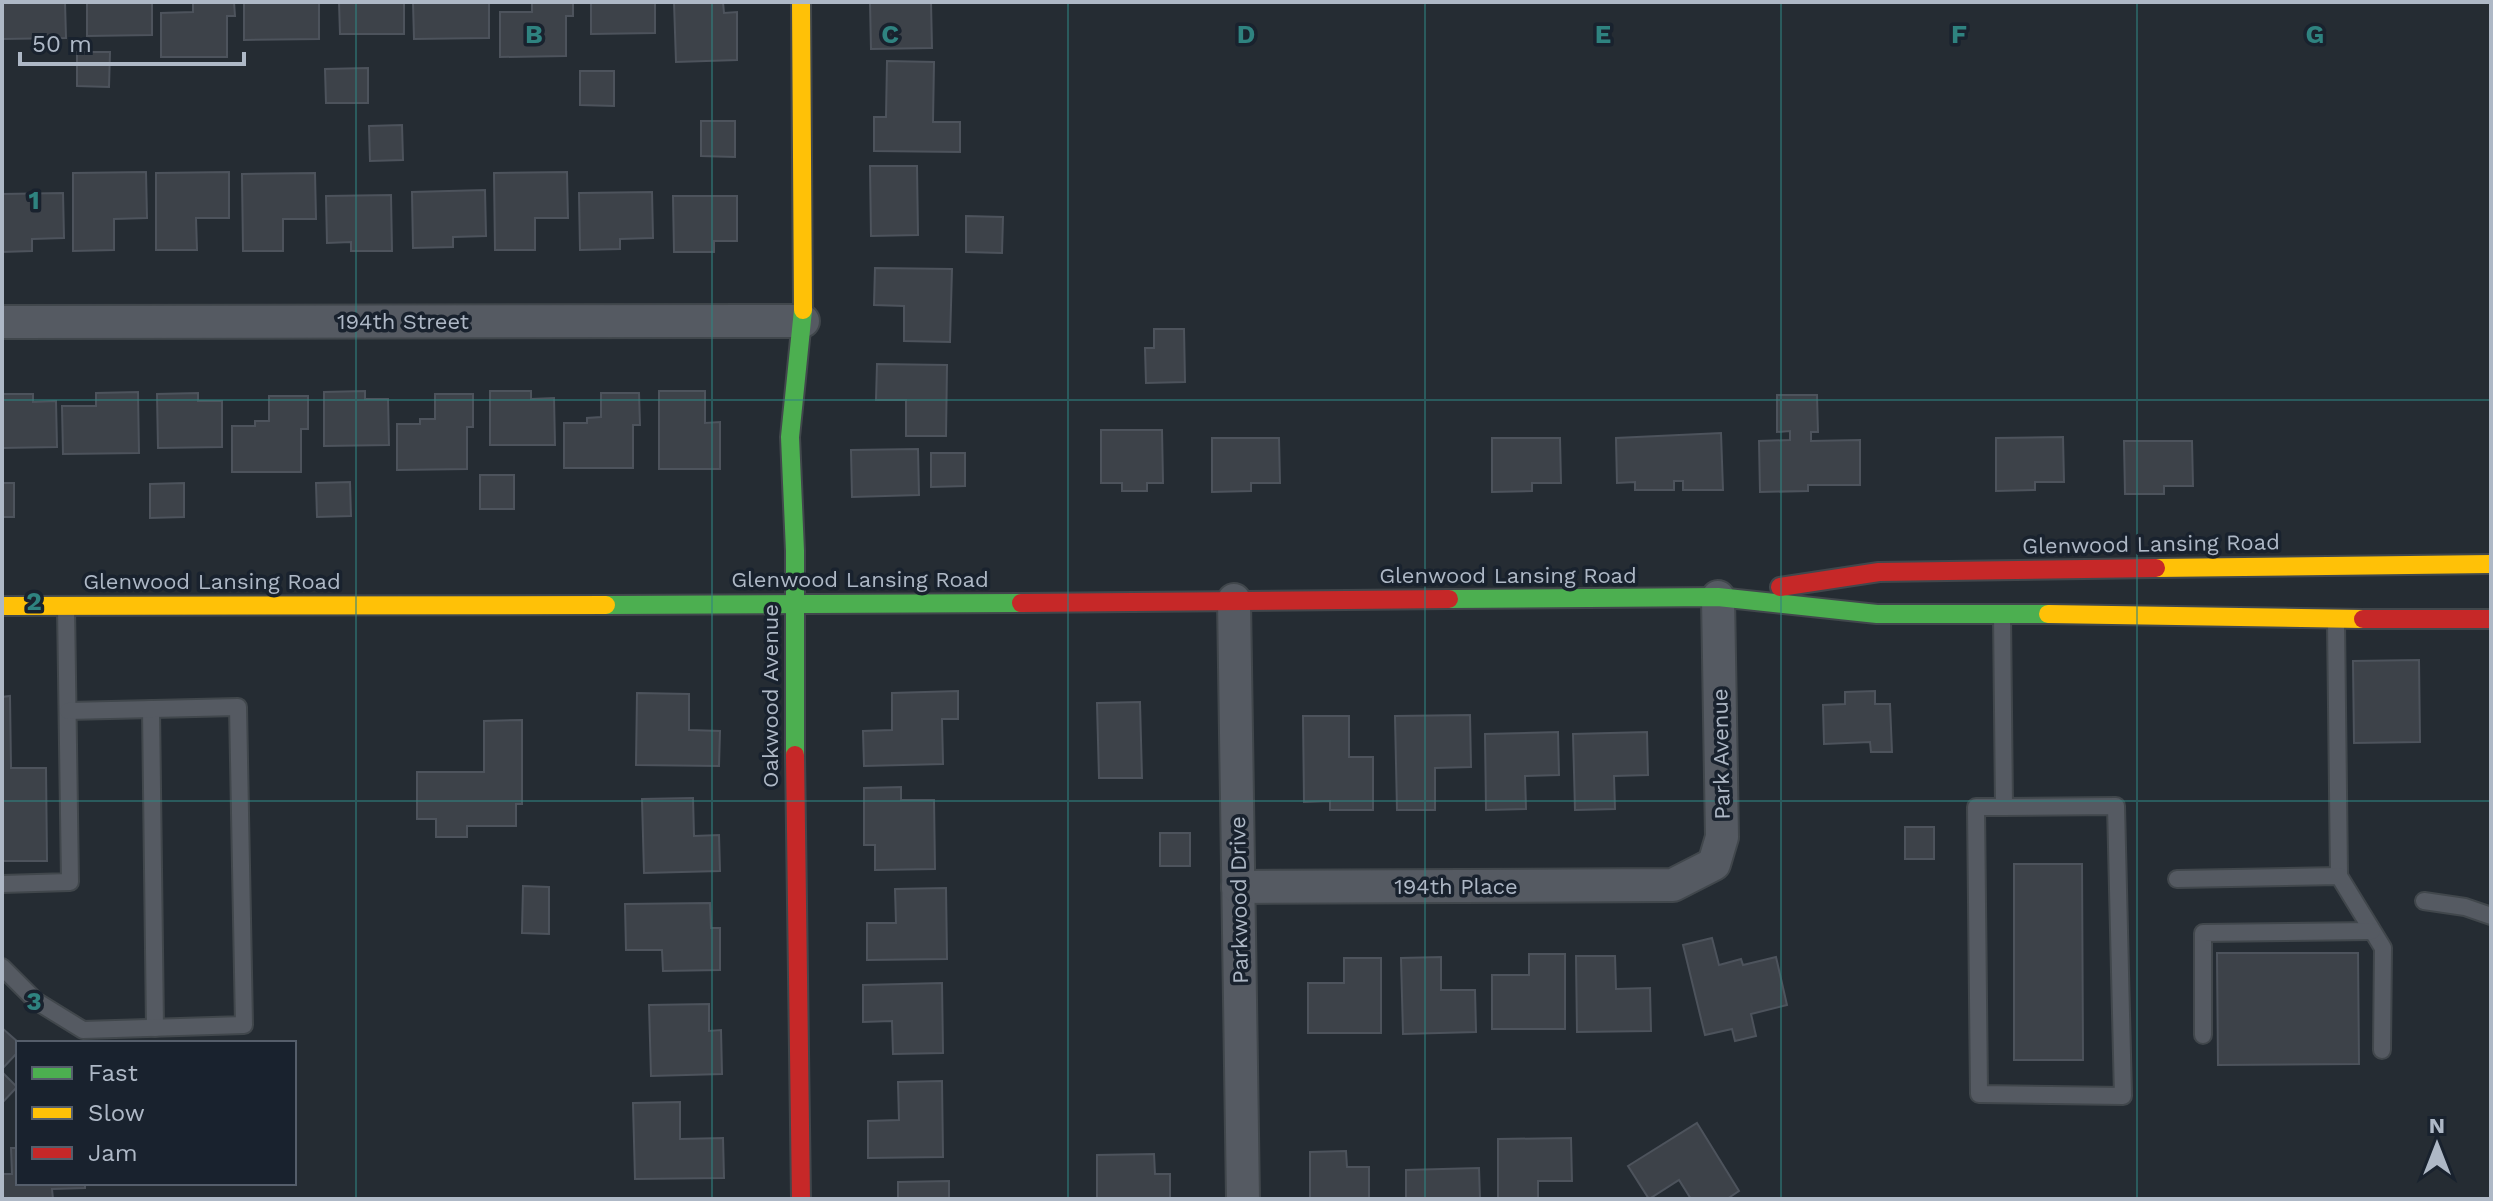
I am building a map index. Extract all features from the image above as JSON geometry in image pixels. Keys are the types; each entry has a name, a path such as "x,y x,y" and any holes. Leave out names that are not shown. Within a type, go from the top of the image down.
{"main road":[{"name":"Oakwood Avenue","path":"801,2 803,321 790,437 795,551 793,602 801,1199"},
{"name":"Glenwood Lansing Road","path":"1718,597 1879,572 2491,564"},
{"name":"Glenwood Lansing Road","path":"2,606 1718,597 1877,614 2491,619"}],"street":[{"name":"194th Street","path":"2,322 803,321"},
{"name":"Park Avenue","path":"1673,885 1714,864 1722,837 1718,597"},
{"name":"Parkwood Drive","path":"1234,600 1243,1199"},
{"name":"194th Place","path":"1238,887 1673,885"}],"lane":[{"path":"2,884 70,882 66,605"},
{"path":"2002,613 2004,807"},
{"path":"2336,619 2339,876 2383,948 2382,1050"},
{"path":"2,967 36,1001 83,1030 244,1025 238,707 68,711"},
{"path":"151,709 155,1028"},
{"path":"2116,806 2123,1096 1979,1094 1976,807 2004,807 2116,806"},
{"path":"2177,879 2339,876"},
{"path":"2424,901 2465,907 2491,916"},
{"path":"2203,1035 2203,933 2372,931"}],"building":[{"path":"2,2 65,2 66,38 2,39"},
{"path":"87,2 152,2 152,35 87,36"},
{"path":"193,2 234,2 235,16 227,16 227,57 161,57 161,13 193,12"},
{"path":"244,2 319,2 319,39 244,40"},
{"path":"339,2 404,2 404,34 340,34"},
{"path":"413,2 489,2 489,38 414,39"},
{"path":"532,2 573,2 573,16 566,16 566,56 500,57 500,12 532,12"},
{"path":"591,2 655,2 655,33 591,34"},
{"path":"674,2 723,2 724,13 737,12 737,60 676,62"},
{"path":"870,2 931,2 932,48 871,49"},
{"path":"77,52 110,52 109,87 77,86"},
{"path":"887,61 934,62 933,122 960,122 960,152 874,151 874,117 886,117"},
{"path":"368,68 368,103 326,103 325,69"},
{"path":"580,71 614,71 614,106 580,105"},
{"path":"701,121 735,121 735,157 701,156"},
{"path":"402,125 403,160 370,161 369,126"},
{"path":"870,166 917,166 918,235 871,236"},
{"path":"146,172 147,218 114,219 114,250 73,251 73,173"},
{"path":"229,172 229,218 196,218 197,250 156,250 156,173"},
{"path":"567,172 568,218 535,218 535,250 495,250 494,173"},
{"path":"315,173 316,219 283,219 283,251 243,251 242,174"},
{"path":"485,190 486,236 453,237 453,247 413,248 412,192"},
{"path":"652,192 653,238 620,239 620,249 580,250 579,193"},
{"path":"63,193 64,238 32,239 32,251 2,252 2,194"},
{"path":"391,195 392,251 351,251 351,242 327,243 326,196"},
{"path":"673,196 737,196 737,241 714,241 714,252 674,252"},
{"path":"966,216 1003,217 1002,253 966,252"},
{"path":"875,268 952,269 950,342 904,341 904,306 874,305"},
{"path":"1154,329 1184,329 1185,382 1146,383 1145,348 1154,348"},
{"path":"877,364 947,365 946,436 906,436 906,400 876,400"},
{"path":"365,391 365,399 388,399 389,445 324,446 324,392"},
{"path":"490,391 531,391 531,399 554,398 555,445 490,445"},
{"path":"659,391 705,391 705,423 720,422 720,469 659,469"},
{"path":"138,392 139,453 63,454 62,406 96,406 96,393"},
{"path":"198,393 198,401 222,401 222,447 158,448 157,394"},
{"path":"601,393 639,393 640,425 633,425 633,468 564,468 564,423 587,423 587,418 601,417"},
{"path":"2,394 33,394 33,402 56,401 57,447 2,448"},
{"path":"435,394 473,394 473,427 467,427 467,469 397,470 397,424 420,424 420,419 435,419"},
{"path":"1777,395 1817,395 1818,432 1811,432 1811,441 1860,440 1860,485 1808,485 1808,491 1760,492 1759,441 1790,440 1790,431 1777,432"},
{"path":"269,396 308,396 308,429 301,429 301,472 232,472 232,426 255,426 255,421 269,421"},
{"path":"1101,430 1162,430 1163,483 1147,483 1147,491 1122,491 1122,483 1101,483"},
{"path":"1721,433 1723,490 1683,490 1683,481 1674,481 1674,490 1635,490 1635,482 1617,483 1616,438"},
{"path":"2063,437 2064,482 2035,482 2035,490 1996,491 1996,438"},
{"path":"1212,438 1279,438 1280,483 1251,483 1251,491 1212,492"},
{"path":"1492,438 1560,438 1561,483 1532,483 1532,491 1492,492"},
{"path":"2124,441 2192,441 2193,486 2164,486 2164,494 2125,494"},
{"path":"918,449 919,495 852,497 851,450"},
{"path":"931,453 965,453 965,486 931,487"},
{"path":"480,475 514,475 514,509 480,509"},
{"path":"350,482 351,516 317,517 316,483"},
{"path":"2,483 14,483 14,517 2,517"},
{"path":"184,483 184,517 150,518 150,484"},
{"path":"2419,660 2420,742 2354,743 2353,661"},
{"path":"958,691 958,719 942,719 943,764 864,766 863,731 892,730 892,693"},
{"path":"1875,691 1875,704 1890,704 1892,752 1871,752 1870,742 1824,744 1823,705 1845,704 1845,692"},
{"path":"637,693 689,694 689,730 720,731 719,766 636,765"},
{"path":"10,696 11,768 46,768 47,861 2,861 2,697"},
{"path":"1140,702 1142,778 1099,778 1097,703"},
{"path":"1470,715 1471,767 1435,768 1435,810 1397,810 1395,716"},
{"path":"1303,716 1349,716 1349,757 1373,757 1373,810 1330,810 1330,801 1304,802"},
{"path":"522,720 522,804 516,804 516,826 467,826 467,837 436,837 436,819 417,819 417,772 484,772 484,721"},
{"path":"1558,732 1559,775 1525,776 1526,809 1486,810 1485,734"},
{"path":"1647,732 1648,775 1614,776 1615,809 1575,810 1573,734"},
{"path":"901,787 901,800 934,800 935,869 875,870 875,845 864,845 864,788"},
{"path":"693,798 694,836 719,835 720,871 644,873 642,799"},
{"path":"1905,827 1934,827 1934,859 1905,859"},
{"path":"1160,833 1190,833 1190,866 1160,866"},
{"path":"2014,864 2082,864 2083,1060 2014,1060"},
{"path":"523,886 549,887 549,934 522,933"},
{"path":"946,888 947,959 867,960 867,923 896,923 895,889"},
{"path":"710,903 711,928 720,928 720,970 663,971 662,950 626,950 625,904"},
{"path":"1712,938 1719,965 1741,959 1743,965 1776,957 1787,1005 1751,1014 1756,1036 1735,1041 1732,1029 1705,1035 1683,945"},
{"path":"2217,953 2358,953 2359,1064 2218,1065"},
{"path":"1529,954 1565,954 1565,1029 1492,1029 1492,975 1529,975"},
{"path":"1576,956 1615,956 1616,989 1650,988 1651,1031 1577,1032"},
{"path":"1441,957 1441,990 1475,990 1476,1032 1403,1034 1401,958"},
{"path":"1344,958 1381,958 1381,1033 1308,1033 1308,983 1344,983"},
{"path":"942,983 943,1053 893,1054 892,1021 863,1022 863,985"},
{"path":"709,1004 709,1031 721,1030 722,1074 651,1076 649,1005"},
{"path":"2,1028 17,1041 16,1054 2,1069"},
{"path":"2,1072 16,1088 2,1103"},
{"path":"942,1081 943,1157 868,1158 868,1121 899,1120 898,1082"},
{"path":"680,1102 680,1139 723,1138 724,1178 635,1179 633,1103"},
{"path":"1697,1123 1739,1191 1727,1199 1691,1199 1679,1180 1649,1199 1628,1166"},
{"path":"1571,1138 1572,1181 1538,1181 1538,1199 1498,1199 1498,1139"},
{"path":"11,1148 16,1148 16,1185 85,1185 85,1188 52,1189 53,1199 2,1199 2,1174 12,1174"},
{"path":"1346,1151 1347,1167 1369,1167 1369,1199 1310,1199 1310,1152"},
{"path":"1154,1154 1155,1174 1170,1174 1170,1199 1097,1199 1097,1155"},
{"path":"1479,1168 1480,1199 1406,1199 1406,1170"},
{"path":"949,1181 949,1199 898,1199 898,1182"}],"traffic: fast":[{"path":"795,755 795,551 790,437 803,310"},
{"path":"1449,599 1718,597 1877,614 2048,614"},
{"path":"606,605 1021,603"}],"traffic: slow":[{"path":"801,2 803,310"},
{"path":"2156,568 2491,564"},
{"path":"2,606 606,605"},
{"path":"2048,614 2363,619"}],"traffic: jam":[{"path":"1780,587 1879,572 2156,568"},
{"path":"1021,603 1449,599"},
{"path":"2363,619 2491,619"},
{"path":"795,755 801,1199"}]}
